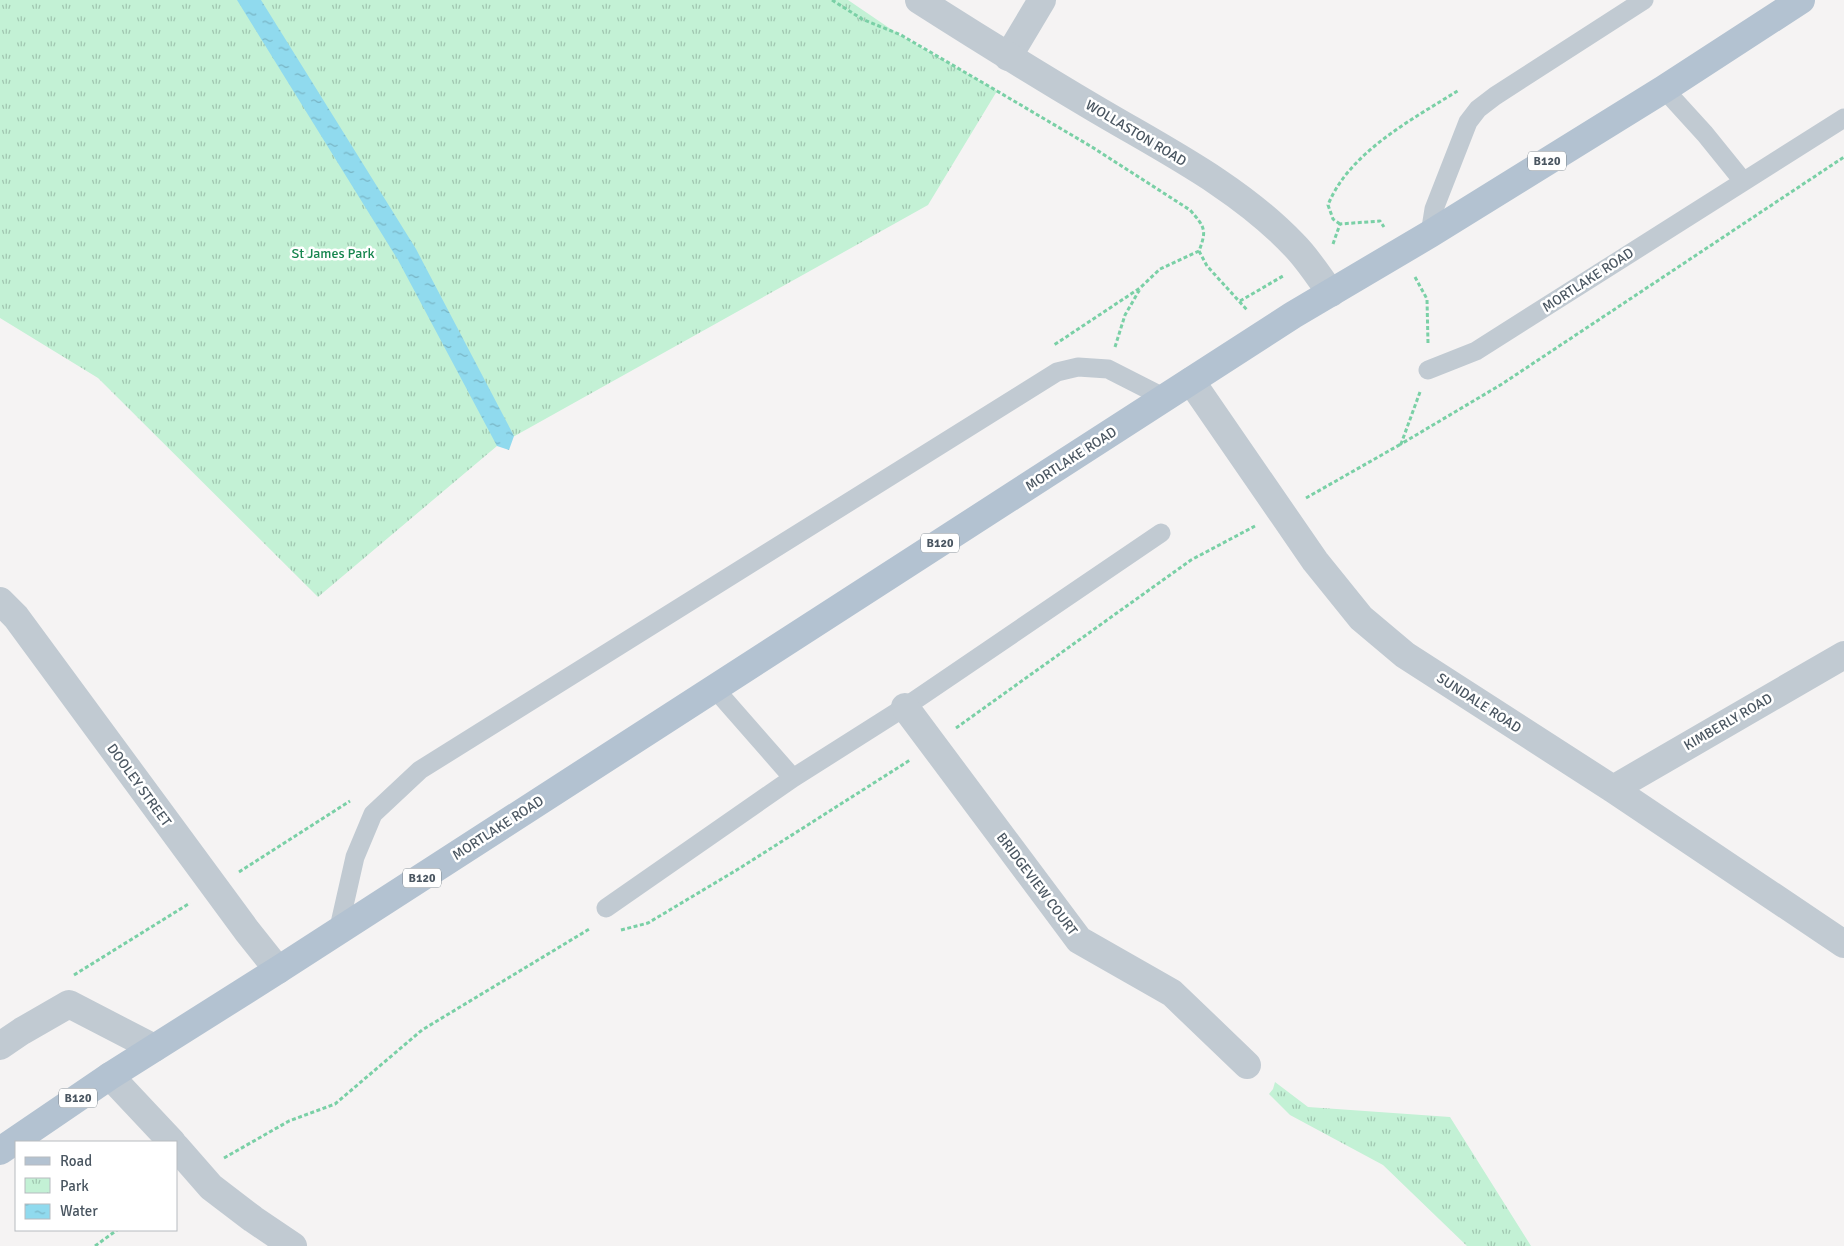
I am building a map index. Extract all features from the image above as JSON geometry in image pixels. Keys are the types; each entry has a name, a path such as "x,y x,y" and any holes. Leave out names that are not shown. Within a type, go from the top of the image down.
{"main road":[{"name":"MORTLAKE ROAD","path":"0,1151 110,1076 338,932 1266,333 1664,89 1801,0"}],"street":[{"name":"WOLLASTON ROAD","path":"919,0 1008,57 1190,164 1251,206 1276,226 1296,246 1331,293"},
{"path":"1008,57 1042,0"},
{"name":"SUNDALE ROAD","path":"1191,381 1315,561 1361,618 1405,655 1613,789 1844,944"},
{"name":"DOOLEY STREET","path":"0,601 16,617 247,931 278,970"},
{"name":"KIMBERLY ROAD","path":"1613,789 1844,654"},
{"name":"BRIDGEVIEW COURT","path":"904,707 1080,940 1172,993 1247,1065"},
{"path":"0,1046 69,1004 154,1048"},
{"path":"110,1076 171,1141"},
{"path":"178,1149 210,1186 252,1220 293,1246"}],"lane":[{"path":"1430,234 1434,208 1444,188 1459,142 1468,122 1478,109 1495,96 1644,0"},
{"path":"1664,89 1705,134 1743,181"},
{"name":"MORTLAKE ROAD","path":"1428,370 1476,351 1844,118"},
{"path":"338,932 356,857 374,814 420,770 1057,372 1078,367 1108,369 1165,398"},
{"path":"606,908 793,778 904,707 1161,533"},
{"path":"715,689 793,778"}],"path":[{"path":"832,0 862,19 901,36 1092,147 1190,210 1200,222 1205,236 1199,251 1160,268 1140,288 1124,315 1108,369"},
{"path":"1340,224 1333,219 1328,205 1334,190 1343,176 1395,131 1461,89"},
{"path":"1199,251 1207,266 1225,284 1266,333"},
{"path":"615,932 648,923 740,868 932,746 1191,560 1282,512 1401,444"},
{"path":"200,1174 233,1152 289,1121 335,1104 422,1030 595,926"},
{"path":"95,1246 116,1231"}],"green space":[{"name":"St James Park","path":"0,0 848,0 901,36 997,91 928,205 497,446 318,597 98,378 0,318"},
{"path":"1275,1082 1308,1107 1450,1117 1531,1246 1467,1246 1383,1165 1290,1115 1269,1094"}],"water":[{"path":"237,0 261,0 416,249 514,436 509,450 497,446 398,260"}]}
